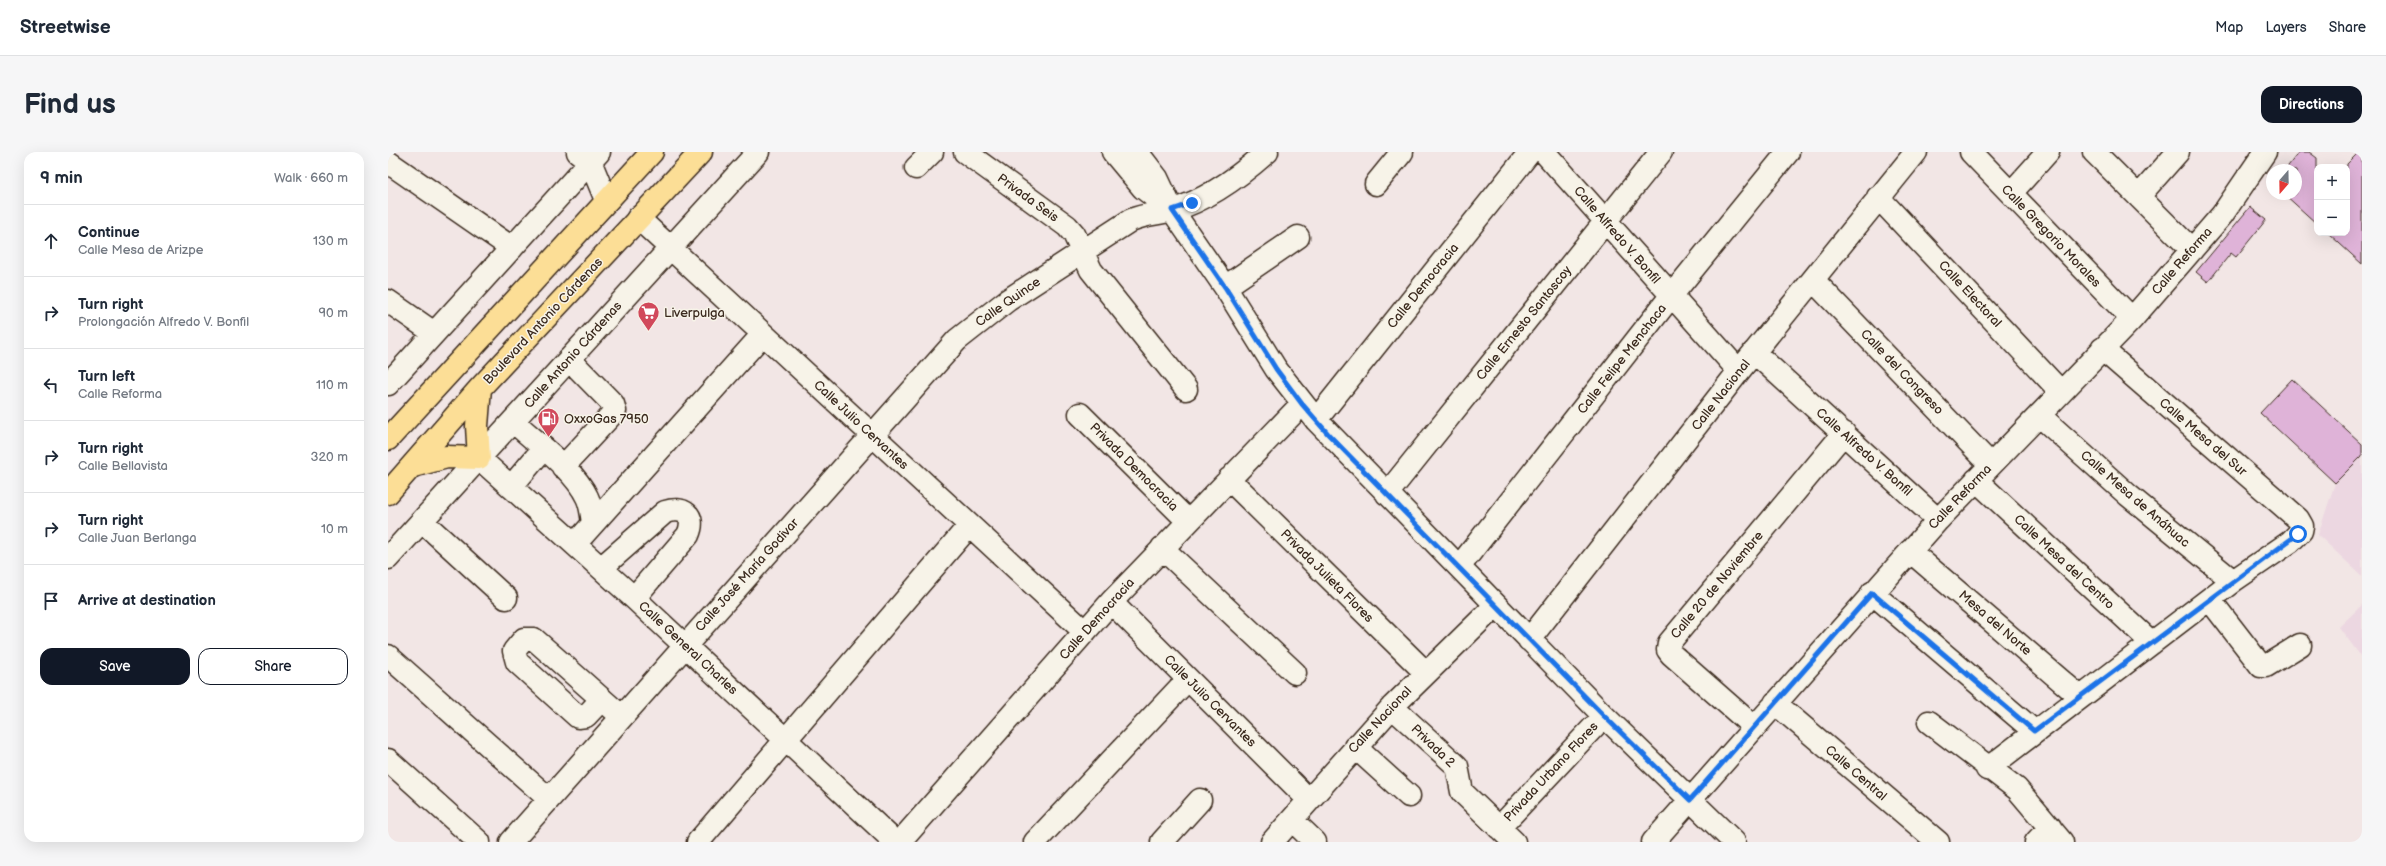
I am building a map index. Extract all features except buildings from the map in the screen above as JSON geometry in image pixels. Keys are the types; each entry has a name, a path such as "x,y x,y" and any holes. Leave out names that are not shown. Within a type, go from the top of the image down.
{"main road":[{"path":"388,439 606,200 652,152"},
{"name":"Boulevard Antonio Cárdenas","path":"388,493 480,388 701,152"},
{"path":"413,466 447,457 479,458 477,426 480,388"}],"street":[{"name":"Calle Antonio Cárdenas","path":"388,558 758,152"},
{"path":"916,168 932,152"},
{"name":"Privada Seis","path":"965,152 1067,226 1074,234 1091,270 1186,389"},
{"path":"1113,152 1143,188 1172,210"},
{"path":"1138,152 1157,178 1172,210 1225,287 1276,369 1302,404 1495,606 1604,716 1734,842"},
{"name":"Calle Quince","path":"872,435 937,360 962,335 1008,300 1131,220 1143,215 1172,210 1205,197 1267,152"},
{"path":"1376,184 1402,152"},
{"name":"Calle Democracia","path":"1316,420 1530,152"},
{"name":"Calle Alfredo V. Bonfil","path":"1544,152 1739,371"},
{"name":"Calle Ernesto Santoscoy","path":"1387,494 1661,152"},
{"name":"Calle Felipe Menchaca","path":"1459,567 1671,296 1788,152"},
{"name":"Calle Nacional","path":"1529,640 1754,352 1878,197 1916,152"},
{"name":"Calle Gregorio Morales","path":"1971,152 2132,319"},
{"path":"2011,193 2048,152"},
{"path":"2094,152 2192,250"},
{"path":"2139,196 2178,152"},
{"name":"Calle Reforma","path":"1653,842 1938,520 2132,319 2222,215 2265,152"},
{"path":"388,384 512,248 589,155 606,200"},
{"path":"388,162 512,248"},
{"name":"Calle Electoral","path":"1878,197 2061,392"},
{"name":"Calle Julio Cervantes","path":"638,218 1085,632"},
{"path":"1225,287 1298,237"},
{"name":"Calle del Congreso","path":"1813,280 1983,473"},
{"path":"388,301 434,334"},
{"path":"575,544 763,334"},
{"name":"Calle Mesa del Sur","path":"2102,349 2298,519 2302,526 2298,534 2290,542 2233,581"},
{"name":"Calle Alfredo V. Bonfil","path":"1754,352 1938,520"},
{"path":"563,466 615,411 613,404 570,360"},
{"name":"Calle Democracia","path":"900,842 1111,602 1302,404"},
{"name":"Privada Democracia","path":"1080,414 1188,521"},
{"name":"Calle Mesa de Anáhuac","path":"2039,415 2128,495 2233,581"},
{"path":"513,421 563,466 587,497 593,524"},
{"name":"Calle 20 de Noviembre","path":"1754,727 1671,654 1668,650 1669,643 1844,434"},
{"name":"Calle José María Godivar","path":"511,842 621,716 872,435"},
{"path":"511,487 543,449"},
{"name":"Calle General Charles","path":"479,458 685,645 895,842"},
{"name":"Calle Mesa del Centro","path":"1983,473 2152,643"},
{"name":"Privada Julieta Flores","path":"1228,479 1426,673"},
{"path":"601,568 665,512 673,509 683,510 692,523 688,535 634,598"},
{"path":"422,521 506,598"},
{"path":"698,842 969,526"},
{"path":"1162,548 1295,673"},
{"name":"Mesa del Norte","path":"1910,551 2079,696"},
{"path":"1987,769 2079,696 2210,600 2233,581"},
{"path":"1872,593 2034,731"},
{"path":"2210,600 2261,666 2266,666 2300,645"},
{"name":"Calle Julio Cervantes","path":"1111,602 1309,800"},
{"name":"Calle Nacional","path":"1272,842 1392,707 1495,606"},
{"path":"388,656 549,799"},
{"path":"1036,842 1188,679"},
{"path":"602,699 621,716"},
{"name":"Calle Central","path":"1775,703 1938,842"},
{"name":"Privada 2","path":"1392,707 1457,766 1462,792 1507,835"},
{"name":"Privada Urbano Flores","path":"1507,835 1604,716"},
{"path":"1929,722 1987,769 2016,789 2050,837"},
{"path":"1355,747 1409,796"},
{"path":"388,760 479,842"},
{"path":"1162,842 1200,800"},
{"path":"1292,820 1315,842"}],"shaded area":[{"path":"2362,456 2362,576 2318,535 2335,483"},
{"path":"2362,605 2362,658 2339,627"}],"place":[{"name":"Liverpulga","path":"648,332"},
{"name":"OxxoGas 7950","path":"548,438"}],"route":[{"path":"1192,203 1172,210 1225,287 1276,369 1302,404 1329,435 1459,567 1495,606 1690,800 1872,593 2034,731 2079,696 2210,600 2233,581 2290,542 2298,534"}]}
